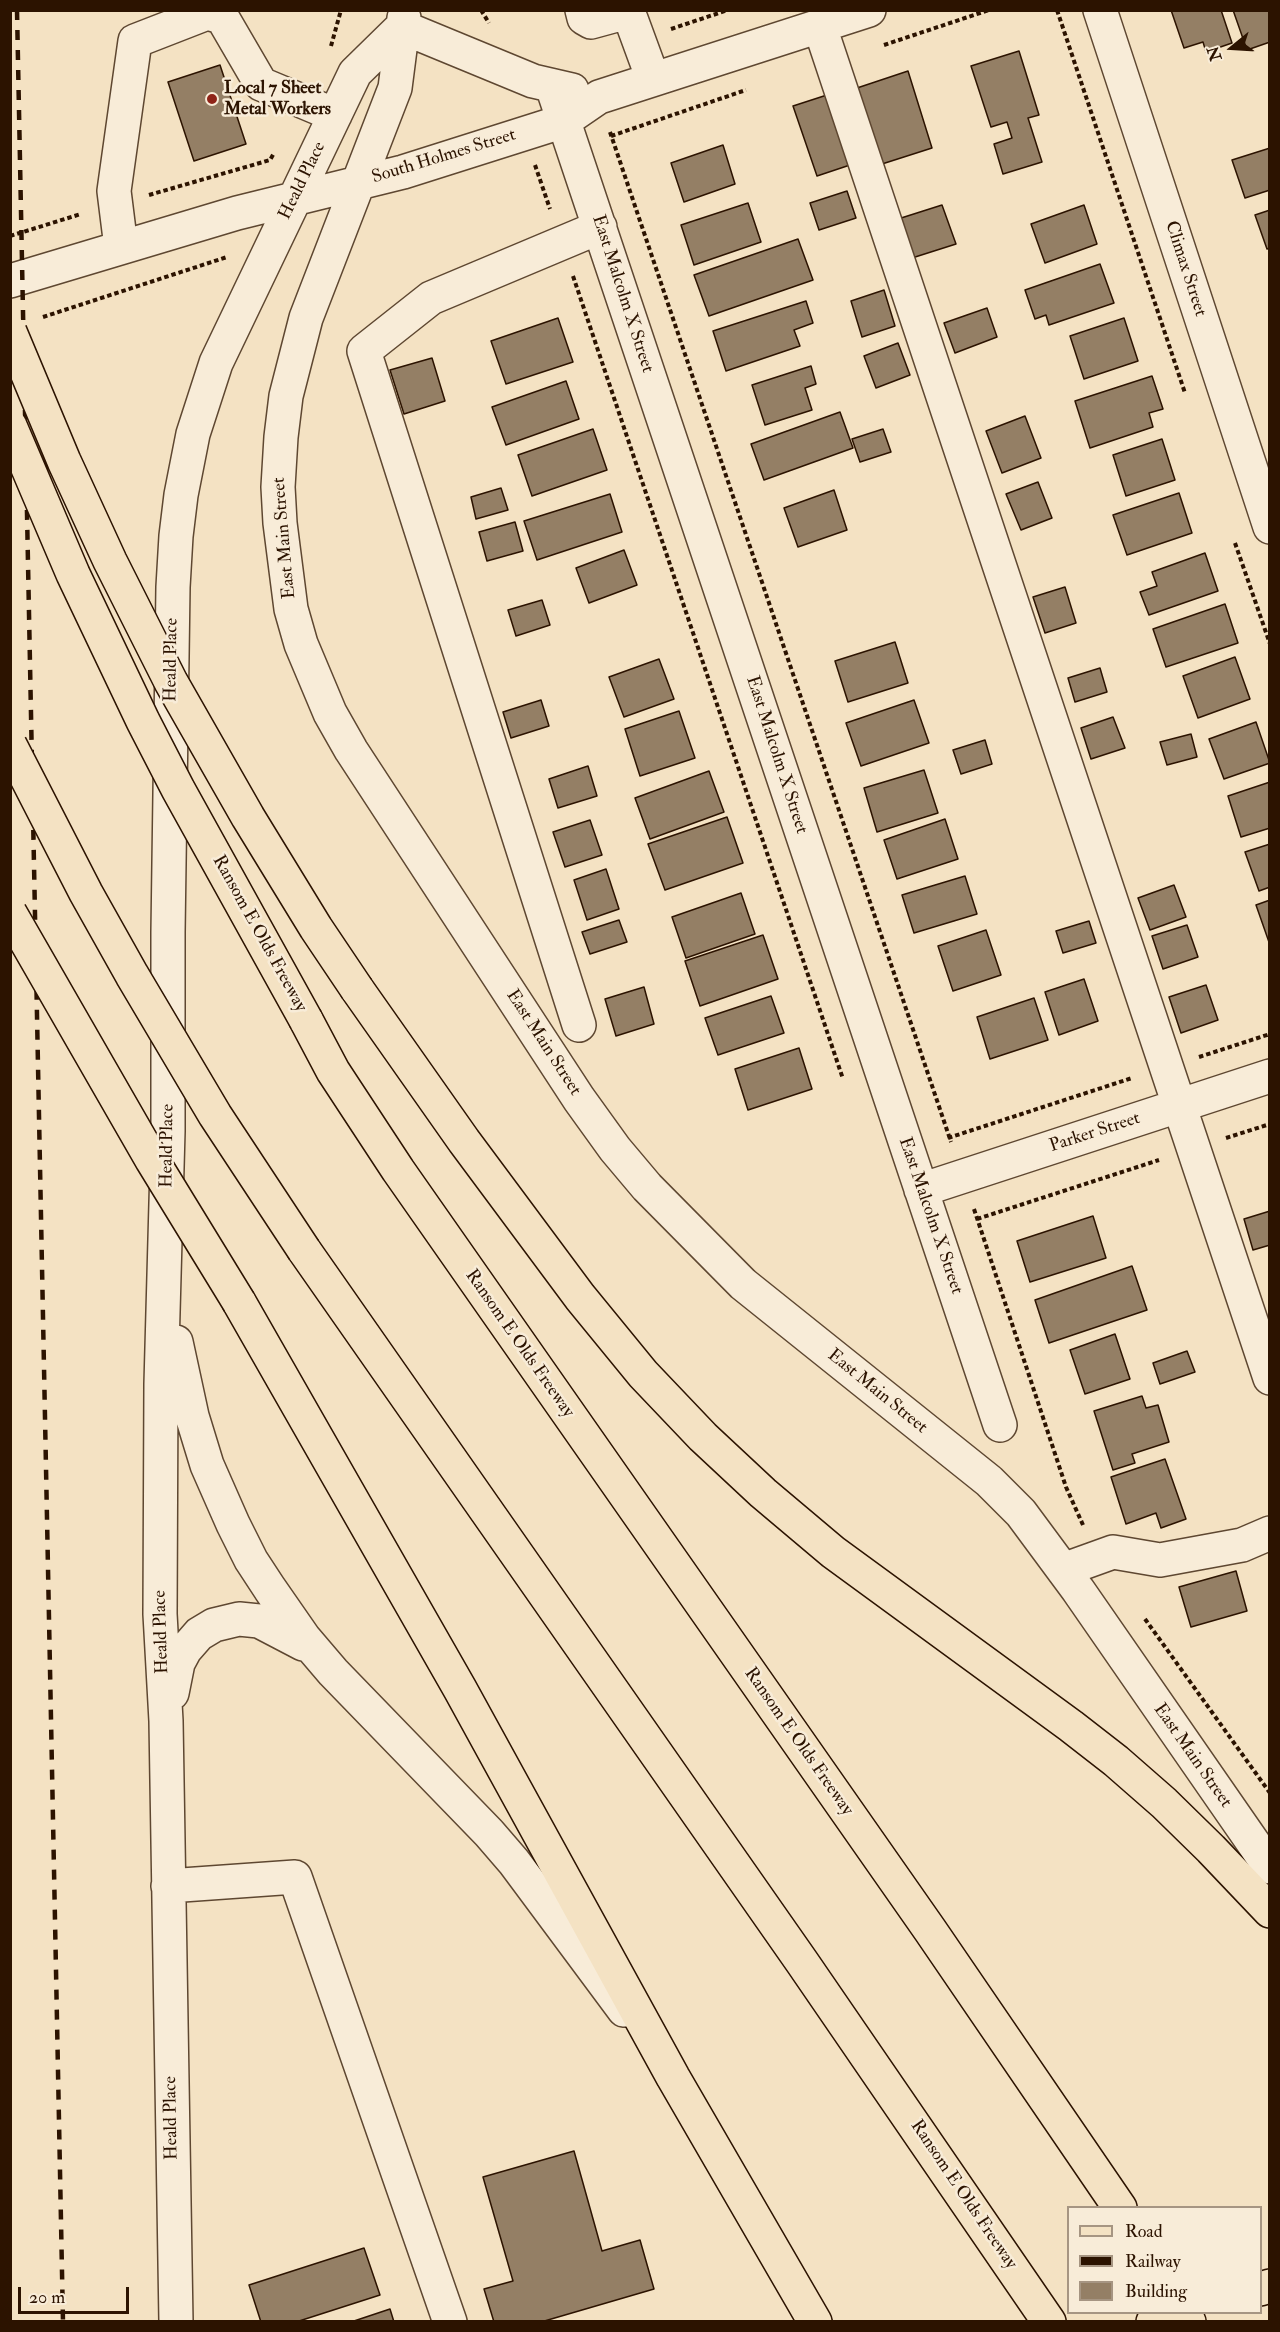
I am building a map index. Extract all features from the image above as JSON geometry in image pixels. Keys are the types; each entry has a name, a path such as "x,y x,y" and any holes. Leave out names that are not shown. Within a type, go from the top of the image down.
{"main road":[{"path":"23,326 64,461 110,561 171,682 259,835 316,928 470,1150 580,1298 635,1365 681,1415 755,1486 833,1552 1116,1761 1211,1849 1269,1911"},
{"name":"Ransom E Olds Freeway","path":"10,426 64,555 133,702 178,789 333,1071 398,1170 1094,2167 1119,2206"},
{"name":"Ransom E Olds Freeway","path":"10,745 86,893 215,1115 304,1250 972,2206 1049,2322"},
{"path":"10,913 180,1207 239,1302 460,1689 673,2077 815,2322"},
{"path":"1153,2322 1180,2314"}],"street":[{"path":"582,10 584,18 591,22 624,13 631,19 653,79"},
{"name":"South Holmes Street","path":"10,281 237,213 403,172 564,121 599,97 869,10"},
{"name":"Climax Street","path":"1100,10 1269,527"},
{"path":"121,247 114,191 135,41 207,13 222,17 261,84 335,116"},
{"path":"404,19 533,81 599,97"},
{"name":"Heald Place","path":"176,2322 166,1721 160,1614 161,1384 166,1256 173,587 181,495 193,434 216,363 355,74 404,19"},
{"name":"East Main Street","path":"404,19 395,88 318,285 293,361 286,396 278,487 284,567 291,609 301,644 330,712 351,750 579,1099 615,1149 647,1187 743,1284 989,1480 1021,1513 1269,1867"},
{"path":"820,27 1269,1378"},
{"name":"East Malcolm X Street","path":"552,86 1000,1425"},
{"path":"579,1025 364,351 431,298 600,227"},
{"name":"Parker Street","path":"921,1190 1269,1076"},
{"path":"166,1256 180,1362 192,1416 207,1465 251,1560 278,1602 314,1650 350,1692 450,1792 514,1862 673,2077"},
{"path":"1063,1570 1113,1552 1160,1560 1242,1545 1269,1533"},
{"path":"166,1721 178,1663 189,1643 214,1625 239,1619 259,1621 314,1650"},
{"path":"168,1886 295,1877 450,2322"}],"path":[{"path":"304,101 331,45 341,10"},
{"path":"1057,10 1186,395"},
{"path":"599,97 1066,1487 1090,1541 1100,1556"},
{"path":"10,236 270,160 276,150"},
{"path":"23,326 235,254"},
{"path":"1235,542 1269,644"},
{"path":"977,1219 1269,1124"},
{"path":"1141,1613 1269,1793"}],"building":[{"path":"1171,10 1221,10 1232,43 1206,52 1203,42 1184,48"},
{"path":"1233,10 1270,10 1270,42 1247,50"},
{"path":"1019,51 1039,115 1028,118 1042,162 1003,174 994,144 1012,138 1007,122 991,127 971,66"},
{"path":"220,65 246,144 194,161 168,82"},
{"path":"908,71 932,148 882,164 857,88"},
{"path":"830,94 853,164 817,176 793,106"},
{"path":"723,145 735,184 684,202 671,163"},
{"path":"1270,148 1270,190 1245,198 1232,160"},
{"path":"847,191 856,218 819,230 810,203"},
{"path":"748,203 761,242 694,265 681,225"},
{"path":"942,205 956,244 912,258 898,219"},
{"path":"1084,205 1097,244 1045,263 1031,224"},
{"path":"1270,210 1270,248 1267,249 1255,215"},
{"path":"798,239 813,280 709,316 694,275"},
{"path":"1100,264 1114,303 1049,325 1046,315 1035,319 1025,290"},
{"path":"884,290 895,326 862,337 851,301"},
{"path":"806,301 813,323 794,330 800,346 726,371 713,331"},
{"path":"987,308 997,337 955,353 944,323"},
{"path":"558,318 573,362 506,384 491,341"},
{"path":"1124,318 1138,361 1084,379 1070,336"},
{"path":"898,343 910,375 876,388 864,356"},
{"path":"432,358 445,401 404,414 390,370"},
{"path":"811,366 816,384 805,388 812,410 765,425 752,385"},
{"path":"1152,376 1163,409 1149,413 1153,427 1090,448 1075,401"},
{"path":"566,381 579,419 506,445 492,407"},
{"path":"840,412 853,448 764,480 751,444"},
{"path":"1025,416 1041,458 1002,473 986,431"},
{"path":"593,429 607,470 532,496 518,455"},
{"path":"883,429 891,452 860,462 852,439"},
{"path":"1162,439 1175,480 1126,496 1113,455"},
{"path":"1038,482 1052,518 1021,530 1006,494"},
{"path":"501,488 508,510 476,519 471,497"},
{"path":"834,490 847,530 798,547 784,508"},
{"path":"1179,493 1192,533 1127,555 1113,515"},
{"path":"610,494 622,532 537,560 524,521"},
{"path":"515,522 523,551 487,561 479,532"},
{"path":"624,550 637,585 589,603 576,568"},
{"path":"1205,553 1218,591 1149,615 1140,592 1157,586 1152,572"},
{"path":"1065,587 1076,623 1045,633 1033,597"},
{"path":"542,600 550,625 516,636 508,610"},
{"path":"1225,604 1238,643 1166,667 1153,629"},
{"path":"895,642 908,683 848,702 835,661"},
{"path":"1235,657 1250,699 1198,718 1183,676"},
{"path":"659,659 674,699 624,717 609,677"},
{"path":"1100,668 1107,692 1075,702 1068,678"},
{"path":"541,700 549,726 511,738 503,712"},
{"path":"914,700 929,743 861,766 846,723"},
{"path":"679,711 695,758 640,776 625,729"},
{"path":"1113,717 1125,748 1091,759 1081,728"},
{"path":"1256,722 1270,763 1224,779 1209,739"},
{"path":"1191,734 1197,757 1167,765 1160,742"},
{"path":"985,740 992,764 961,774 953,750"},
{"path":"588,766 597,796 558,808 549,779"},
{"path":"924,770 938,813 877,832 864,788"},
{"path":"709,771 724,812 650,839 635,798"},
{"path":"1270,782 1270,828 1241,837 1228,796"},
{"path":"727,817 743,863 665,890 648,844"},
{"path":"945,819 958,859 897,879 884,840"},
{"path":"590,820 602,855 565,867 553,832"},
{"path":"1270,844 1270,887 1259,891 1245,852"},
{"path":"606,869 619,909 587,920 574,880"},
{"path":"965,876 977,914 914,933 902,895"},
{"path":"1174,885 1186,917 1150,930 1138,898"},
{"path":"741,893 755,934 686,958 672,917"},
{"path":"1270,900 1270,945 1256,905"},
{"path":"619,920 627,942 590,954 582,932"},
{"path":"1089,921 1096,943 1063,953 1056,931"},
{"path":"1187,925 1198,957 1163,969 1152,936"},
{"path":"986,930 1001,975 953,991 938,946"},
{"path":"763,935 778,979 700,1006 685,961"},
{"path":"1084,979 1098,1021 1059,1035 1045,992"},
{"path":"1206,985 1218,1020 1181,1033 1169,997"},
{"path":"644,987 654,1024 616,1036 605,999"},
{"path":"771,996 784,1033 718,1055 705,1018"},
{"path":"1034,998 1048,1040 990,1059 977,1017"},
{"path":"799,1048 812,1089 748,1110 735,1069"},
{"path":"1270,1211 1270,1245 1253,1250 1244,1219"},
{"path":"1093,1216 1106,1258 1030,1282 1017,1241"},
{"path":"1132,1266 1147,1310 1049,1343 1035,1300"},
{"path":"1115,1334 1130,1379 1085,1394 1070,1350"},
{"path":"1187,1351 1195,1372 1160,1384 1153,1363"},
{"path":"1142,1396 1146,1408 1158,1405 1169,1442 1132,1454 1135,1463 1113,1470 1094,1411"},
{"path":"1165,1459 1186,1519 1161,1528 1156,1513 1126,1524 1111,1477"},
{"path":"1236,1571 1247,1611 1191,1627 1179,1587"},
{"path":"574,2151 602,2251 640,2240 654,2289 541,2322 494,2322 484,2289 513,2281 483,2177"},
{"path":"364,2248 380,2295 296,2322 261,2322 249,2285"},
{"path":"390,2309 394,2322 351,2322"}],"railway":[{"path":"17,10 63,2322"}],"place":[{"name":"Local 7 Sheet Metal Workers","path":"212,99"}]}
